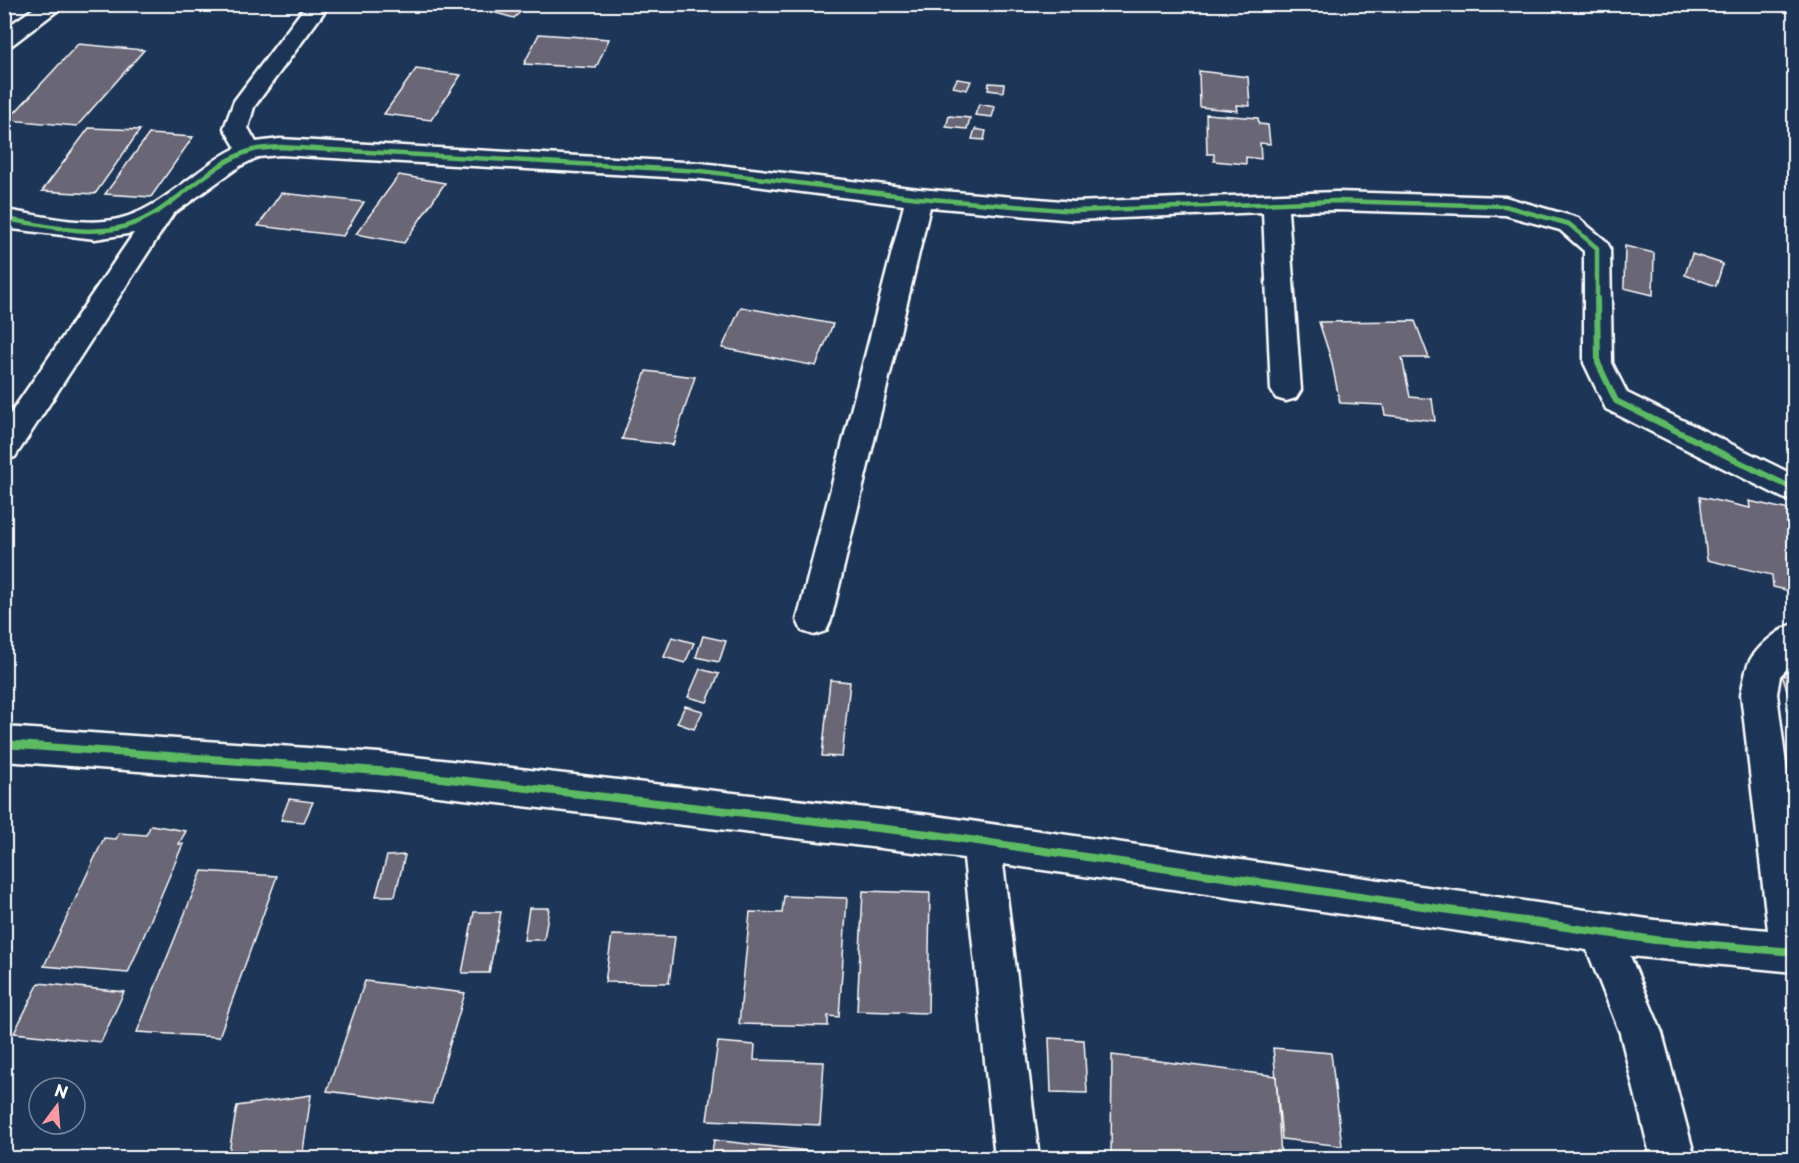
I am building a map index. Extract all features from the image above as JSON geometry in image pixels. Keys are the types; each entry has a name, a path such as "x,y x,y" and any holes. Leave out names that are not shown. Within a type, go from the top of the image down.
{"street":[{"path":"4,39 56,4"},
{"path":"250,151 236,128 242,106 319,4"},
{"path":"4,219 85,230 123,227 162,211 219,167 250,151 279,147 690,170 920,198 1074,211 1336,201 1505,206 1569,224 1597,248 1598,363 1616,401 1794,489"},
{"path":"814,620 920,198"},
{"path":"1275,203 1286,390"},
{"path":"4,448 162,211"},
{"path":"4,744 379,771 929,834 1655,940 1793,952 1759,694 1764,668 1794,639"},
{"path":"981,842 1017,1158"},
{"path":"1600,932 1641,1033 1673,1158"}],"building":[{"path":"476,4 529,4 514,18 474,7"},
{"path":"539,34 609,39 596,68 524,64"},
{"path":"78,44 144,50 77,126 8,120"},
{"path":"416,69 461,75 431,120 384,114"},
{"path":"1199,71 1248,77 1250,106 1237,105 1238,111 1200,107"},
{"path":"957,79 971,81 967,90 953,87"},
{"path":"989,83 1004,84 1003,92 988,90"},
{"path":"979,104 995,107 992,117 975,115"},
{"path":"1206,114 1258,118 1259,124 1268,125 1270,144 1260,143 1261,159 1246,157 1246,164 1214,161 1214,154 1207,154"},
{"path":"949,116 970,118 967,129 946,127"},
{"path":"89,128 140,130 95,194 42,191"},
{"path":"975,129 986,131 984,140 972,139"},
{"path":"149,134 193,137 151,197 105,194"},
{"path":"399,175 445,183 404,243 356,234"},
{"path":"281,193 364,202 343,236 258,226"},
{"path":"1625,246 1654,253 1653,295 1624,288"},
{"path":"1692,254 1723,264 1716,286 1685,275"},
{"path":"741,307 833,324 816,366 722,348"},
{"path":"1415,321 1429,358 1402,358 1410,397 1432,399 1435,421 1385,415 1383,405 1340,403 1331,359 1319,322"},
{"path":"646,371 695,377 673,445 622,439"},
{"path":"1700,497 1750,508 1749,501 1794,511 1794,592 1773,587 1772,575 1707,560"},
{"path":"703,636 726,641 719,662 696,657"},
{"path":"672,637 694,643 685,663 664,657"},
{"path":"700,669 719,674 707,702 688,697"},
{"path":"1782,675 1794,677 1794,711"},
{"path":"830,680 850,682 842,757 822,756"},
{"path":"685,706 703,711 694,729 677,723"},
{"path":"289,799 313,802 304,822 281,820"},
{"path":"151,825 186,831 179,844 183,844 128,973 44,966 104,838 116,839 119,833 146,835"},
{"path":"405,855 395,896 376,896 387,856"},
{"path":"202,871 277,876 219,1037 137,1032"},
{"path":"863,891 930,893 928,1013 857,1011"},
{"path":"784,896 847,898 839,1017 828,1016 828,1026 739,1024 750,912 782,913"},
{"path":"529,908 549,908 544,940 524,940"},
{"path":"474,912 501,912 489,973 462,973"},
{"path":"612,935 675,937 669,983 605,982"},
{"path":"365,981 465,993 432,1104 327,1091"},
{"path":"39,983 124,992 101,1042 14,1033"},
{"path":"1049,1038 1084,1040 1087,1093 1051,1092"},
{"path":"718,1042 755,1045 754,1060 824,1062 820,1125 707,1120"},
{"path":"1273,1048 1331,1053 1342,1146 1282,1139"},
{"path":"1112,1055 1276,1076 1281,1158 1111,1156"},
{"path":"311,1095 302,1158 228,1158 237,1106"},
{"path":"714,1140 817,1152 817,1158 711,1158"}],"cycle path":[{"path":"4,219 64,228 95,230 123,227 156,213 232,160 252,151 280,147 701,171 919,198 1074,211 1336,201 1505,206 1569,224 1597,248 1598,363 1616,401 1794,489"},
{"path":"4,744 379,771 929,834 1655,940 1794,952"}]}
